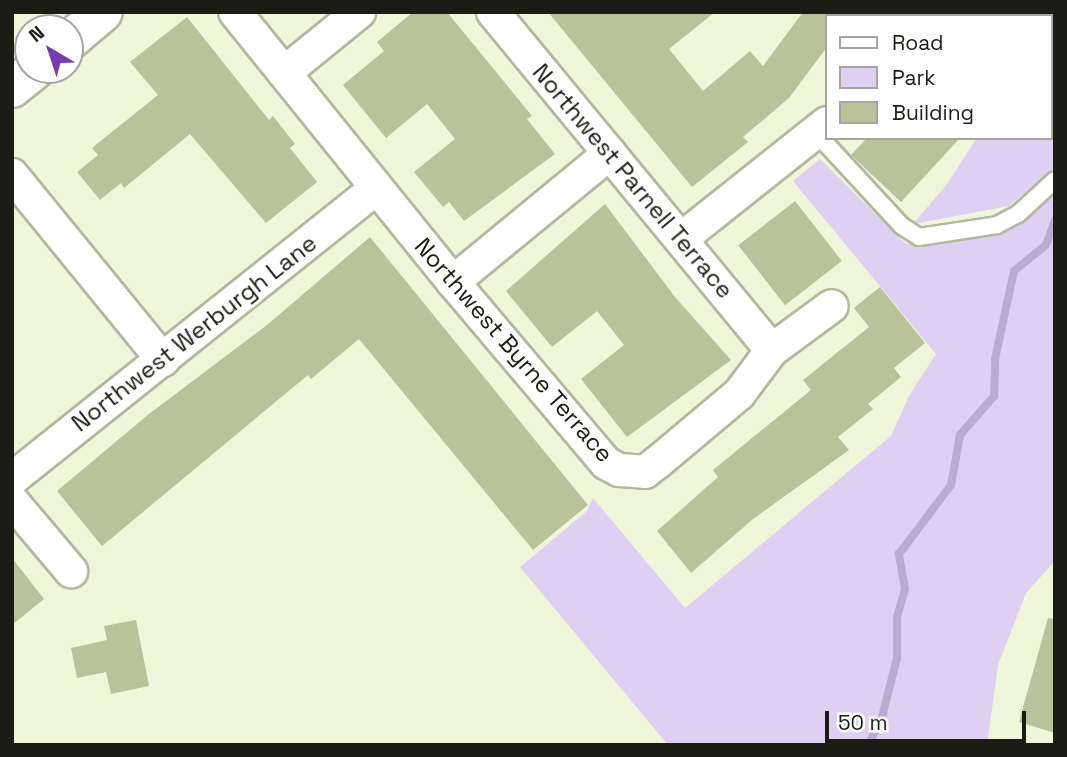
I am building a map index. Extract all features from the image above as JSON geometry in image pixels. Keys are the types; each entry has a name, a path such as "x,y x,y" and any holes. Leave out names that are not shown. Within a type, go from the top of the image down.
{"street":[{"path":"84,28 103,12"},
{"name":"Northwest Byrne Terrace","path":"235,12 453,282 606,463 630,473 645,472 739,394 772,350 832,306"},
{"path":"284,72 359,12"},
{"name":"Northwest Parnell Terrace","path":"493,12 772,350"},
{"path":"681,239 822,128"},
{"path":"453,282 610,153"},
{"path":"12,175 163,360"},
{"name":"Northwest Werburgh Lane","path":"12,479 376,188"},
{"path":"12,501 71,571"}],"lane":[{"path":"832,140 902,226 919,237 996,225 1018,214 1055,180"}],"green space":[{"path":"1055,12 1055,167 1009,206 913,224 947,184 976,140 1053,140 1053,14 1017,14"},
{"path":"820,159 906,244 1019,223 1055,190 1055,561 1026,593 998,665 987,745 668,745 520,567 587,511 593,498 685,608 891,436 910,394 936,354 793,181"}],"building":[{"path":"413,12 447,12 532,116 527,119 555,154 464,221 449,202 443,207 414,172 455,139 427,104 386,138 343,85 384,51 377,42"},
{"path":"548,12 715,12 669,49 703,91 750,51 763,66 803,12 827,12 825,50 789,98 743,137 748,142 692,187"},
{"path":"187,17 269,120 273,116 295,144 290,148 317,182 266,223 190,134 124,188 121,183 100,200 77,172 98,155 92,148 158,95 130,62"},
{"path":"865,140 958,140 901,202 851,155"},
{"path":"795,201 842,261 785,305 738,245"},
{"path":"605,204 675,297 731,360 627,437 581,379 624,345 597,311 552,347 506,291"},
{"path":"370,237 588,505 533,550 359,339 311,379 308,375 102,546 57,491 149,414 267,325"},
{"path":"880,287 925,343 894,368 901,377 868,404 873,409 838,437 849,450 753,519 691,573 657,531 718,477 713,470 811,390 803,380 869,327 854,308"},
{"path":"12,558 44,599 12,625"},
{"path":"1048,618 1055,619 1055,733 1019,722"},
{"path":"136,620 149,686 111,694 106,672 77,678 71,648 107,640 104,626"}],"waterway":[{"path":"868,745 881,721 897,658 897,617 905,589 899,554 951,485 960,435 994,396 995,359 1014,271 1046,245 1055,220"}]}
